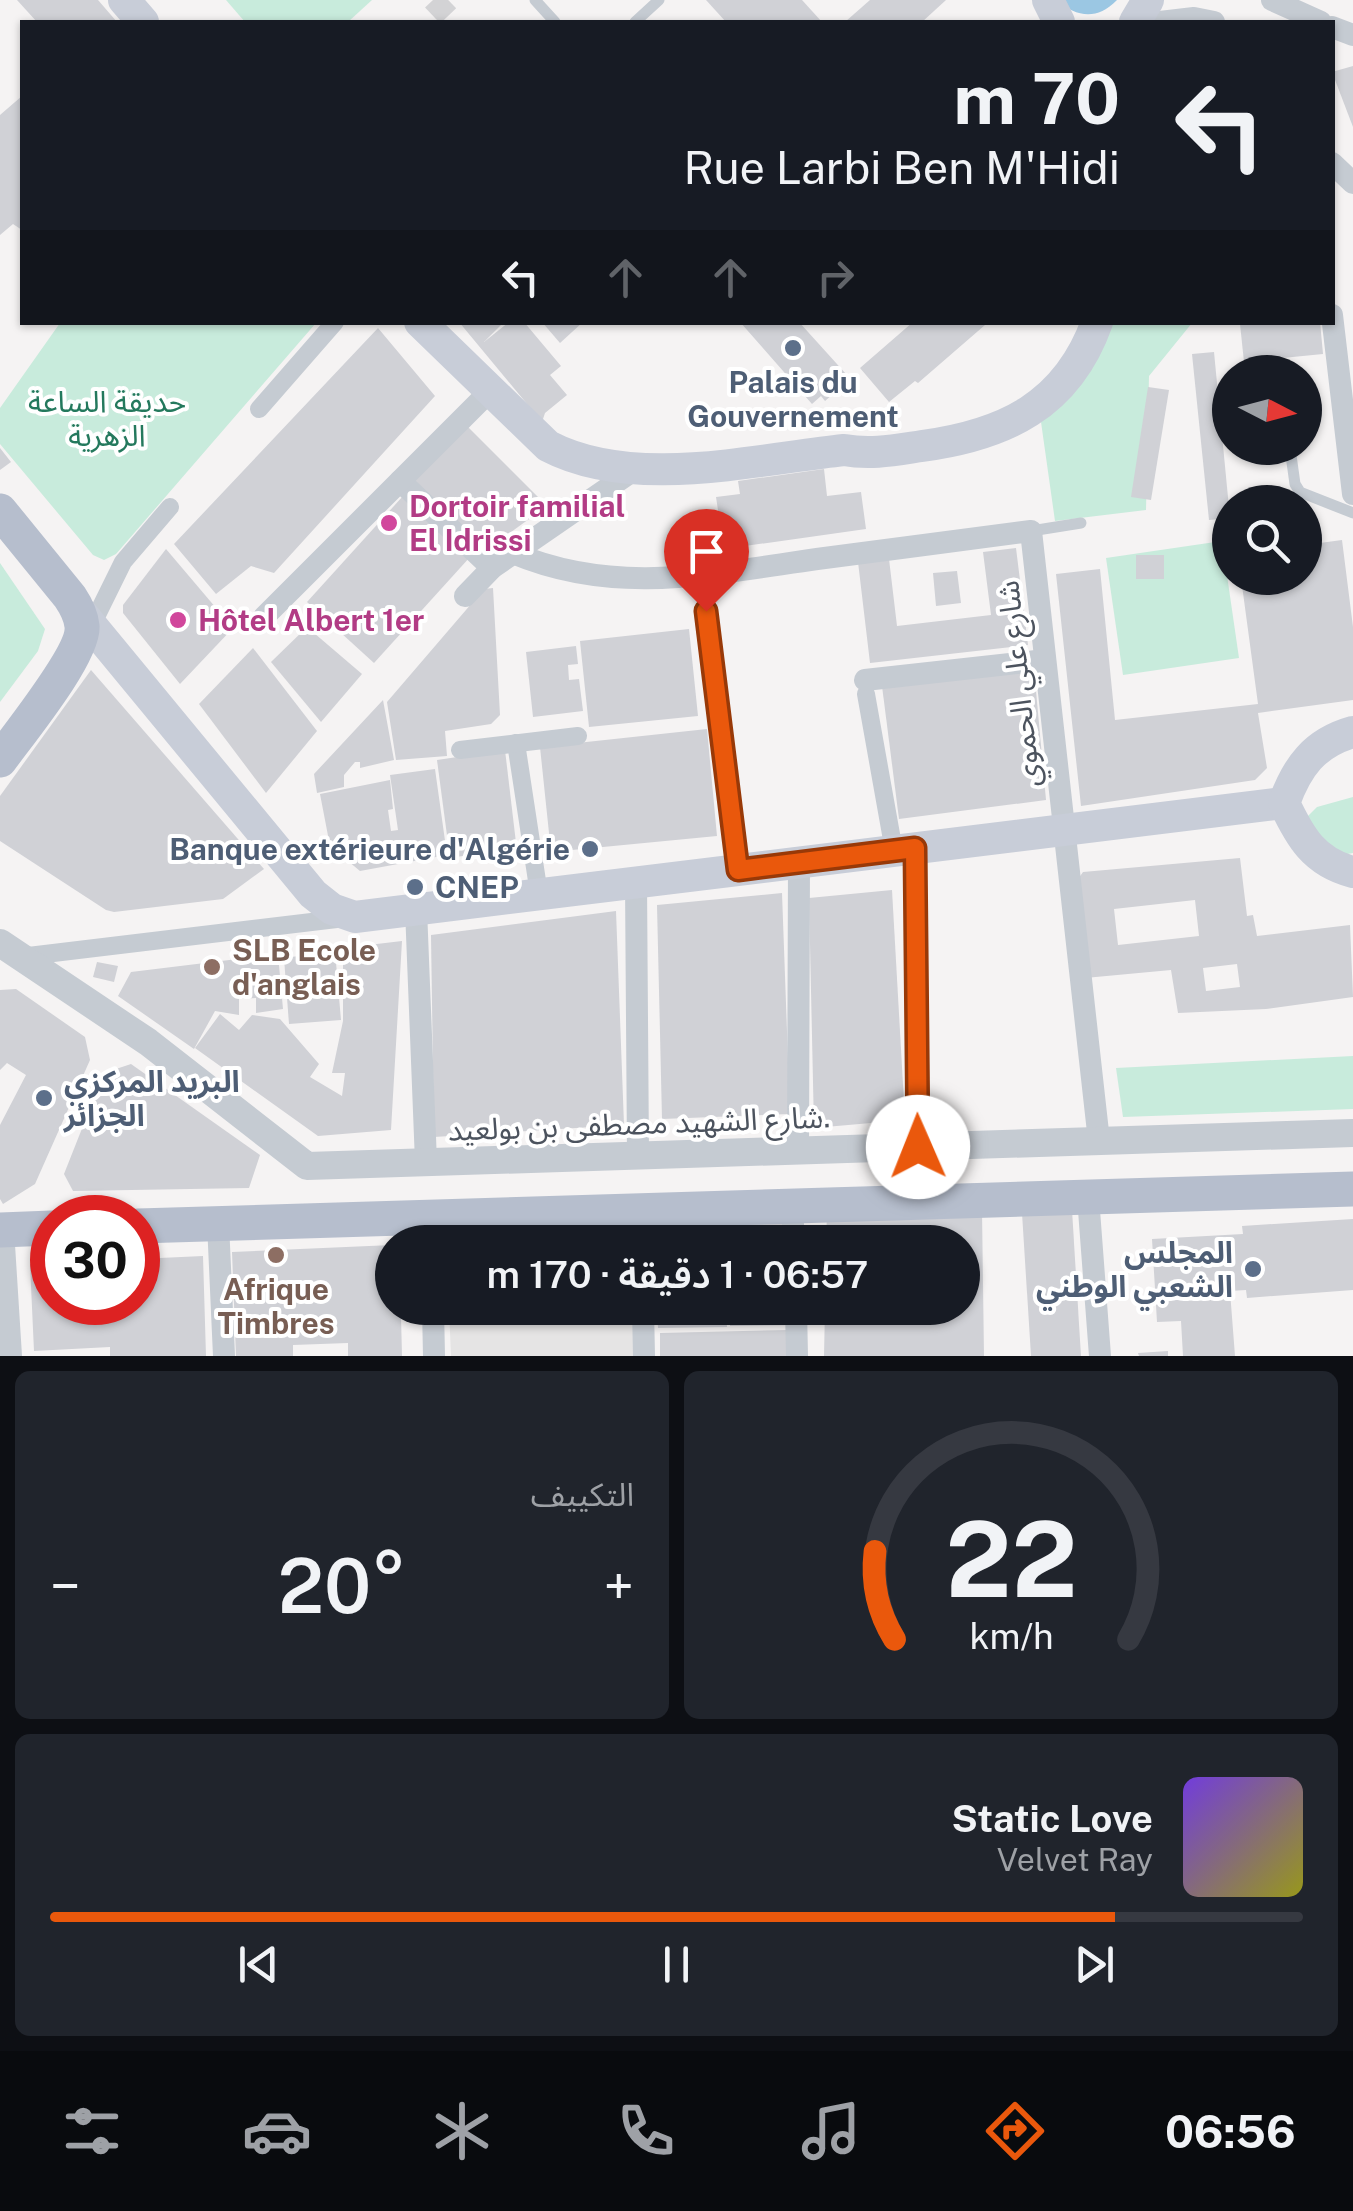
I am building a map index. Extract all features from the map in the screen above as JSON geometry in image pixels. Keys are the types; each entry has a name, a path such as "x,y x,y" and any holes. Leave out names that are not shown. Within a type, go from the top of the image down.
{"main road":[{"path":"124,0 141,20"},
{"path":"423,325 548,446 573,459 634,470 844,450 870,454 975,437 1016,420 1044,401 1067,377 1095,325"},
{"path":"844,450 865,437 946,424 1016,396 1052,368 1074,325"},
{"path":"0,511 313,894 332,908 355,917 1284,803"},
{"path":"0,760 80,644 84,616"},
{"path":"1284,803 1302,764 1340,736 1353,732"},
{"path":"1284,803 1301,838 1316,856 1353,872"},
{"path":"649,1225 792,1206 1353,1189"},
{"path":"160,1225 375,1228"},
{"path":"1,1230 30,1229"}],"street":[{"path":"1272,0 1317,20"},
{"path":"1177,20 1204,20"},
{"path":"258,409 332,325"},
{"path":"1333,325 1353,494"},
{"path":"264,617 490,392"},
{"path":"465,596 492,568 634,470"},
{"path":"400,482 492,568"},
{"path":"84,616 122,562 170,507"},
{"path":"514,553 576,574 655,580 1031,531"},
{"name":"شارع علي الحموي","path":"1031,531 1099,1141"},
{"path":"706,611 738,870"},
{"path":"918,1147 904,849 864,679 1045,660"},
{"path":"460,750 578,736"},
{"path":"516,743 539,894"},
{"path":"798,1151 799,862"},
{"path":"636,882 638,1156"},
{"path":"416,910 426,1162"},
{"path":"10,950 355,917"},
{"name":"شارع الشهيد مصطفى بن بولعيد.","path":"10,950 148,1042 307,1166 1353,1133"},
{"path":"1088,1197 1100,1356"},
{"path":"792,1206 793,1225"},
{"path":"218,1223 224,1356"},
{"path":"1,1230 11,1356"},
{"path":"433,1325 434,1356"},
{"path":"643,1325 644,1356"},
{"path":"797,1325 798,1356"}],"lane":[{"path":"536,0 553,20"},
{"path":"637,20 660,0"},
{"path":"1293,465 1300,492 1353,513"},
{"path":"1031,531 1081,523"}],"shaded area":[{"path":"450,1325 635,1325 637,1356 451,1356"}],"green space":[{"path":"226,0 372,0 350,20 243,20"},
{"name":"حديقة الساعة الزهرية","path":"58,325 314,325 116,554 104,560 93,555 0,444 0,408"},
{"path":"1099,325 1190,325 1149,376 1146,510 1055,521 1041,422"},
{"path":"1212,542 1212,595 1230,595 1239,658 1123,675 1106,558"},
{"path":"0,563 45,629 38,651 0,702"},
{"path":"1353,797 1353,853 1342,855 1298,826 1317,807"},
{"path":"1353,1056 1353,1109 1123,1117 1116,1068"}],"water":[{"path":"1056,0 1117,0 1102,11 1086,14"}],"building":[{"path":"17,0 98,0 115,20 35,20"},
{"path":"706,0 802,0 820,20 724,20"},
{"path":"870,0 946,0 924,20 847,20"},
{"path":"1353,66 1353,127 1335,80 1335,71"},
{"path":"20,98 20,229 13,224 0,235 0,115"},
{"path":"461,325 501,325 484,342 505,325 527,325 561,366 550,375 567,395 545,413 542,422"},
{"path":"545,325 580,325 560,343"},
{"name":"Palais du Gouvernement","path":"743,325 802,325 846,374 836,383 840,388 825,401 821,396 812,404"},
{"path":"910,325 985,325 918,383 915,381 889,402 860,368"},
{"path":"1240,325 1320,325 1323,354 1243,355"},
{"path":"378,328 435,396 274,573 251,566 216,594 174,544"},
{"path":"1214,352 1212,465 1225,465 1227,485 1212,485 1212,520 1209,520 1192,354"},
{"path":"1148,387 1169,390 1151,500 1131,497"},
{"path":"466,425 547,506 485,551 409,482"},
{"path":"0,448 11,462 0,470"},
{"path":"824,469 827,496 861,492 866,529 724,549 716,497 740,494 738,481"},
{"path":"403,496 470,557 374,663 307,602"},
{"path":"1342,540 1353,627 1353,700 1258,713 1267,768 1255,780 1081,806 1056,574 1100,569 1115,720 1258,704 1243,595 1322,595 1322,543"},
{"path":"1016,548 1028,645 870,663 858,562 889,559 897,626 991,615 983,552"},
{"name":"Hôtel Albert 1er","path":"166,549 233,628 180,684 123,613 123,605"},
{"path":"1136,555 1164,555 1164,579 1136,579"},
{"path":"957,571 961,603 936,606 933,573"},
{"path":"493,588 500,715 491,724 445,731 447,756 396,760 387,702 484,589"},
{"path":"307,627 362,674 321,722 271,662"},
{"path":"689,629 698,716 589,727 580,641"},
{"path":"576,646 578,664 568,665 569,680 579,679 583,711 533,717 526,652"},
{"path":"253,648 317,731 266,793 199,704"},
{"path":"1034,669 1046,800 899,819 882,686"},
{"path":"91,670 264,869 223,899 106,910 0,841 0,796"},
{"path":"383,700 394,760 360,768 360,762 355,762 344,775 344,787 317,793 314,774"},
{"path":"707,729 717,836 551,852 540,747"},
{"path":"505,750 516,843 507,849 450,858 437,760"},
{"path":"435,769 447,855 360,871 330,846 320,794 390,780 391,831 398,830 390,775"},
{"path":"1240,858 1247,916 1253,915 1257,936 1350,925 1353,997 1266,1009 1178,1013 1171,970 1085,978 1076,882 1083,872","holes":["1195,900 1199,936 1118,945 1114,909","1237,964 1240,987 1206,991 1203,968"]},
{"path":"892,890 905,1120 814,1128 809,898"},
{"path":"782,893 790,1114 662,1119 657,905"},
{"path":"616,911 624,1125 434,1137 431,935"},
{"path":"402,941 391,1130 318,1136 195,1048 220,1014 239,1030 252,1015 280,1019 319,1064 310,1077 342,1096 345,1073 332,1073 343,1021 343,948"},
{"path":"335,951 341,1020 289,1024 284,958"},
{"path":"278,954 283,1009 256,1013 256,998 239,999 239,1015 215,1011 194,1049 118,996 131,972"},
{"path":"97,962 118,966 114,982 93,977"},
{"name":"البريد المركزي الجزائر","path":"16,989 85,1037 90,1060 35,1184 3,1204 0,1125 26,1075 7,1063 0,1070 0,990"},
{"path":"131,1064 260,1155 249,1188 73,1191 64,1174 104,1073"},
{"path":"982,1210 984,1356 824,1356 825,1325 980,1325 980,1225 827,1225 827,1212"},
{"path":"1072,1210 1081,1356 1031,1356 1022,1213"},
{"path":"797,1218 797,1225 728,1225 728,1219"},
{"name":"المجلس الشعبي الوطني","path":"1353,1219 1353,1290 1247,1298 1246,1290 1230,1291 1235,1356 1183,1356 1181,1321 1157,1322 1152,1239 1243,1234 1242,1226"},
{"path":"725,1220 725,1225 656,1225 656,1221"},
{"path":"375,1246 375,1325 401,1325 402,1356 348,1356 348,1343 293,1345 293,1356 236,1356 232,1252"},
{"path":"203,1256 206,1356 110,1356 110,1347 34,1351 33,1325 160,1325 160,1258"},
{"path":"658,1325 727,1327 658,1328"},
{"path":"787,1330 788,1356 660,1356 660,1333"},
{"name":"المجلس الشعبي الوطني","path":"1168,1351 1168,1356 1138,1353"}],"tunnel":[{"path":"433,0 452,20"}],"place":[{"name":"Palais du Gouvernement","path":"793,348"},
{"name":"Dortoir familial El Idrissi","path":"389,523"},
{"name":"Hôtel Albert 1er","path":"178,620"},
{"name":"Banque extérieure d'Algérie","path":"590,849"},
{"name":"CNEP","path":"415,887"},
{"name":"SLB Ecole d'anglais","path":"212,967"},
{"name":"البريد المركزي الجزائر","path":"44,1098"},
{"name":"Afrique Timbres","path":"276,1255"},
{"name":"المجلس الشعبي الوطني","path":"1253,1269"}],"route":[{"path":"706,611 738,870 915,848 918,1147"}]}
